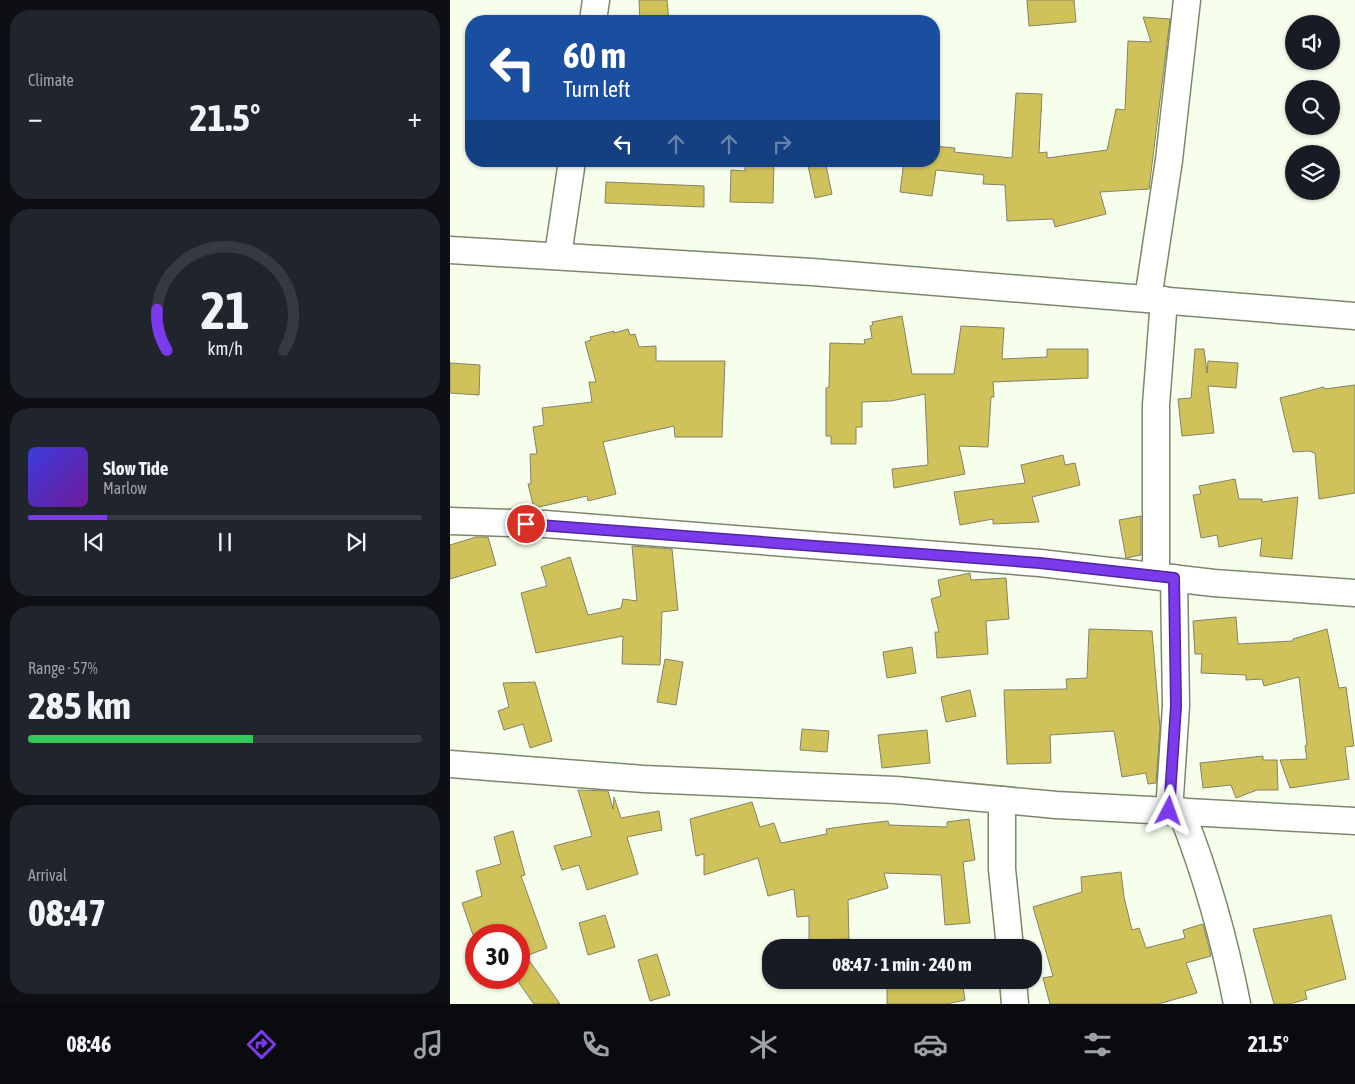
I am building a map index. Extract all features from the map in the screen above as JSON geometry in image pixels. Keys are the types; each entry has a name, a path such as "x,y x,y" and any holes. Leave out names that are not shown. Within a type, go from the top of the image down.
{"street":[{"path":"594,15 596,0"},
{"path":"1187,0 1156,300 1156,405 1165,577 1176,706 1175,811 1213,899 1237,1004"},
{"path":"558,255 571,167"},
{"path":"450,250 558,255 812,272 1355,316"},
{"path":"450,521 545,524 1040,563 1165,577 1355,593"},
{"path":"450,764 644,779 896,790 1002,800 1355,821"},
{"path":"1002,800 1002,869 1009,939"},
{"path":"1014,989 1015,1004"}],"building":[{"path":"639,0 667,0 668,15 640,15"},
{"path":"1027,0 1074,0 1076,22 1029,26"},
{"path":"1143,17 1170,19 1149,189 1100,192 1106,214 1055,227 1053,219 1007,221 1005,185 983,184 984,175 936,170 932,196 900,192 903,167 940,167 940,147 955,148 954,152 1012,158 1016,93 1042,94 1039,153 1047,152 1047,158 1107,150 1116,109 1125,110 1128,41 1151,42"},
{"path":"745,167 774,167 773,203 730,202 731,170 745,171"},
{"path":"808,167 826,167 832,194 815,198"},
{"path":"606,182 704,186 704,207 605,203"},
{"path":"902,316 912,374 954,374 961,326 1004,328 1002,359 1047,357 1047,349 1088,349 1088,378 993,382 994,397 991,397 988,447 959,446 965,474 894,488 892,469 928,465 925,394 891,401 862,402 862,427 856,427 856,444 831,444 831,436 826,436 826,388 829,387 830,343 865,344 864,340 872,338 870,326 873,325 872,322"},
{"path":"628,329 630,335 635,334 639,347 656,346 656,361 725,361 722,437 675,437 674,426 603,442 616,494 588,501 587,496 534,508 528,484 531,484 530,454 537,454 533,427 544,425 542,408 592,402 589,382 596,382 585,342 591,340 590,337"},
{"path":"1195,349 1204,349 1207,373 1208,361 1238,363 1236,388 1208,386 1214,433 1182,436 1178,399 1191,398"},
{"path":"450,363 480,365 479,395 450,393"},
{"path":"1355,385 1355,493 1319,499 1315,453 1309,451 1293,452 1280,398 1324,387 1325,389"},
{"path":"1063,455 1065,465 1075,463 1080,485 1032,497 1039,522 993,524 993,519 960,525 954,492 1025,483 1021,465"},
{"path":"1235,479 1239,499 1262,499 1262,502 1298,497 1292,559 1260,556 1262,538 1219,547 1217,535 1201,538 1193,495 1201,494 1199,486"},
{"path":"1141,516 1141,555 1126,558 1119,520"},
{"path":"476,537 488,537 496,565 450,579 450,545"},
{"path":"632,546 672,549 678,610 662,612 660,665 622,664 623,636 536,653 521,593 547,586 541,567 570,557 588,615 621,608 623,599 637,601"},
{"path":"970,573 971,580 1006,578 1009,619 986,621 988,654 937,658 935,632 939,632 931,599 941,596 938,580"},
{"path":"1236,617 1238,644 1293,641 1293,639 1327,629 1339,688 1346,687 1354,746 1345,747 1349,779 1290,788 1280,760 1307,759 1299,677 1264,686 1262,679 1246,680 1246,675 1201,673 1202,654 1195,654 1193,621"},
{"path":"1089,629 1152,631 1160,728 1156,783 1148,784 1146,773 1122,777 1114,731 1050,735 1051,763 1007,764 1004,690 1067,689 1066,679 1087,678"},
{"path":"912,647 916,673 887,678 883,652"},
{"path":"665,659 683,662 676,705 657,702"},
{"path":"535,682 552,741 530,748 523,724 504,730 498,711 509,707 503,683"},
{"path":"970,690 976,716 946,722 941,697"},
{"path":"802,729 829,731 827,752 800,750"},
{"path":"927,730 930,763 882,768 878,735"},
{"path":"1263,756 1263,760 1277,760 1278,790 1257,790 1236,798 1231,785 1203,788 1200,763"},
{"path":"578,790 608,791 613,809 614,797 621,818 659,811 662,830 627,837 638,874 587,890 579,865 562,870 554,846 592,836"},
{"path":"752,802 760,827 774,823 781,843 827,834 826,829 861,824 888,821 889,825 947,827 947,822 969,819 975,860 963,862 970,923 945,925 941,875 884,873 888,888 848,900 849,939 809,939 809,916 797,917 794,889 768,896 758,858 704,875 704,854 696,856 690,819"},
{"path":"513,831 525,875 521,876 547,948 530,954 530,924 469,924 462,903 482,896 476,871 501,864 494,837"},
{"path":"1121,872 1124,897 1132,930 1139,928 1146,948 1185,938 1183,930 1203,924 1211,956 1186,963 1197,993 1158,1004 1050,1004 1043,978 1053,976 1033,907 1082,892 1081,877"},
{"path":"605,915 615,947 588,955 579,923"},
{"path":"1331,915 1346,979 1305,991 1307,999 1290,1004 1274,1004 1253,929"},
{"path":"657,954 670,995 650,1001 638,960"},
{"path":"530,962 560,1004 534,1004 523,989 530,989"},
{"path":"887,989 963,989 965,1000 947,1004 887,1004"}],"route":[{"path":"526,524 1040,563 1174,578 1173,632 1176,706 1169,811"}]}
